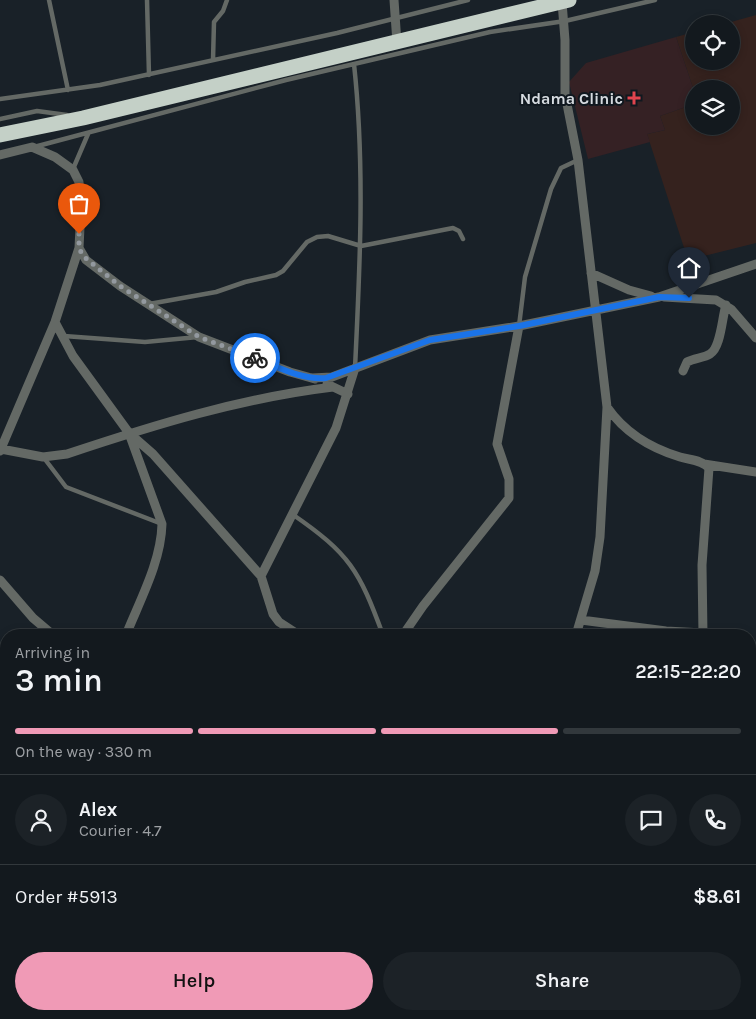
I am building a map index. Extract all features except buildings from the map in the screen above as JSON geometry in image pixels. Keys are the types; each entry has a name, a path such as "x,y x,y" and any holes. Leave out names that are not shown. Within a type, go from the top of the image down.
{"highway":[{"path":"0,135 83,118 566,1"},
{"path":"0,145 70,128 83,118"}],"street":[{"path":"394,0 397,43"},
{"path":"566,1 565,94 578,160 607,407 600,537 595,571 578,629"},
{"path":"0,155 32,147 55,157 73,170 78,182 81,199 79,248 55,322 1,450 43,456 66,454 130,433 249,400 333,387"},
{"path":"79,248 83,256 98,269 199,337 290,372 312,378 348,394"},
{"path":"312,378 332,377 430,340 519,326 659,297 756,264"},
{"path":"591,273 629,290 659,297 716,300 726,305 756,338"},
{"path":"683,371 687,362 711,354 720,343 720,326 726,305"},
{"path":"55,322 73,356 130,433 152,454 261,576 273,614 279,622 290,629"},
{"path":"407,629 423,606 509,498 509,479 497,444 519,326"},
{"path":"261,576 336,428 355,368"},
{"path":"607,407 618,424 627,432 658,449 704,464 756,472"},
{"path":"128,629 158,555 162,524 130,433"},
{"path":"703,629 702,565 710,472 704,464"},
{"path":"0,580 33,618 46,629"},
{"path":"581,620 651,629"}],"lane":[{"path":"49,0 68,90"},
{"path":"147,0 149,75"},
{"path":"213,60 214,22 223,11 227,0"},
{"path":"0,99 68,90 149,75 468,0"},
{"path":"32,147 88,134 286,80 490,32 565,21 655,0"},
{"path":"354,64 359,108 361,246 355,368"},
{"path":"0,119 37,111 83,118"},
{"path":"73,170 88,134"},
{"path":"519,326 525,277 551,190 561,168 578,160"},
{"path":"148,304 216,292 245,282 276,275 282,271 307,242 317,236 328,236 361,246 453,228 459,231 463,239"},
{"path":"62,336 145,342 199,337"},
{"path":"43,456 66,487 162,524"},
{"path":"292,514 324,536 346,556 362,582 381,629"}],"shaded area":[{"path":"756,15 756,243 688,260 647,134 665,130 660,116 685,107 685,135 740,135 740,80 690,80 687,70 740,70 740,20"},
{"path":"685,34 685,64 676,37"},
{"name":"Ndama Clinic","path":"676,37 685,64 685,70 687,70 690,80 685,80 685,107 660,116 665,130 647,134 650,142 588,159 569,82 586,63"}],"way so far":[{"path":"79,234 79,248 83,256 120,286 199,337 255,358"}],"place":[{"name":"Ndama Clinic","path":"634,98"}],"route":[{"path":"255,358 290,372 312,378 326,378 430,340 519,326 659,297 689,298"}]}
